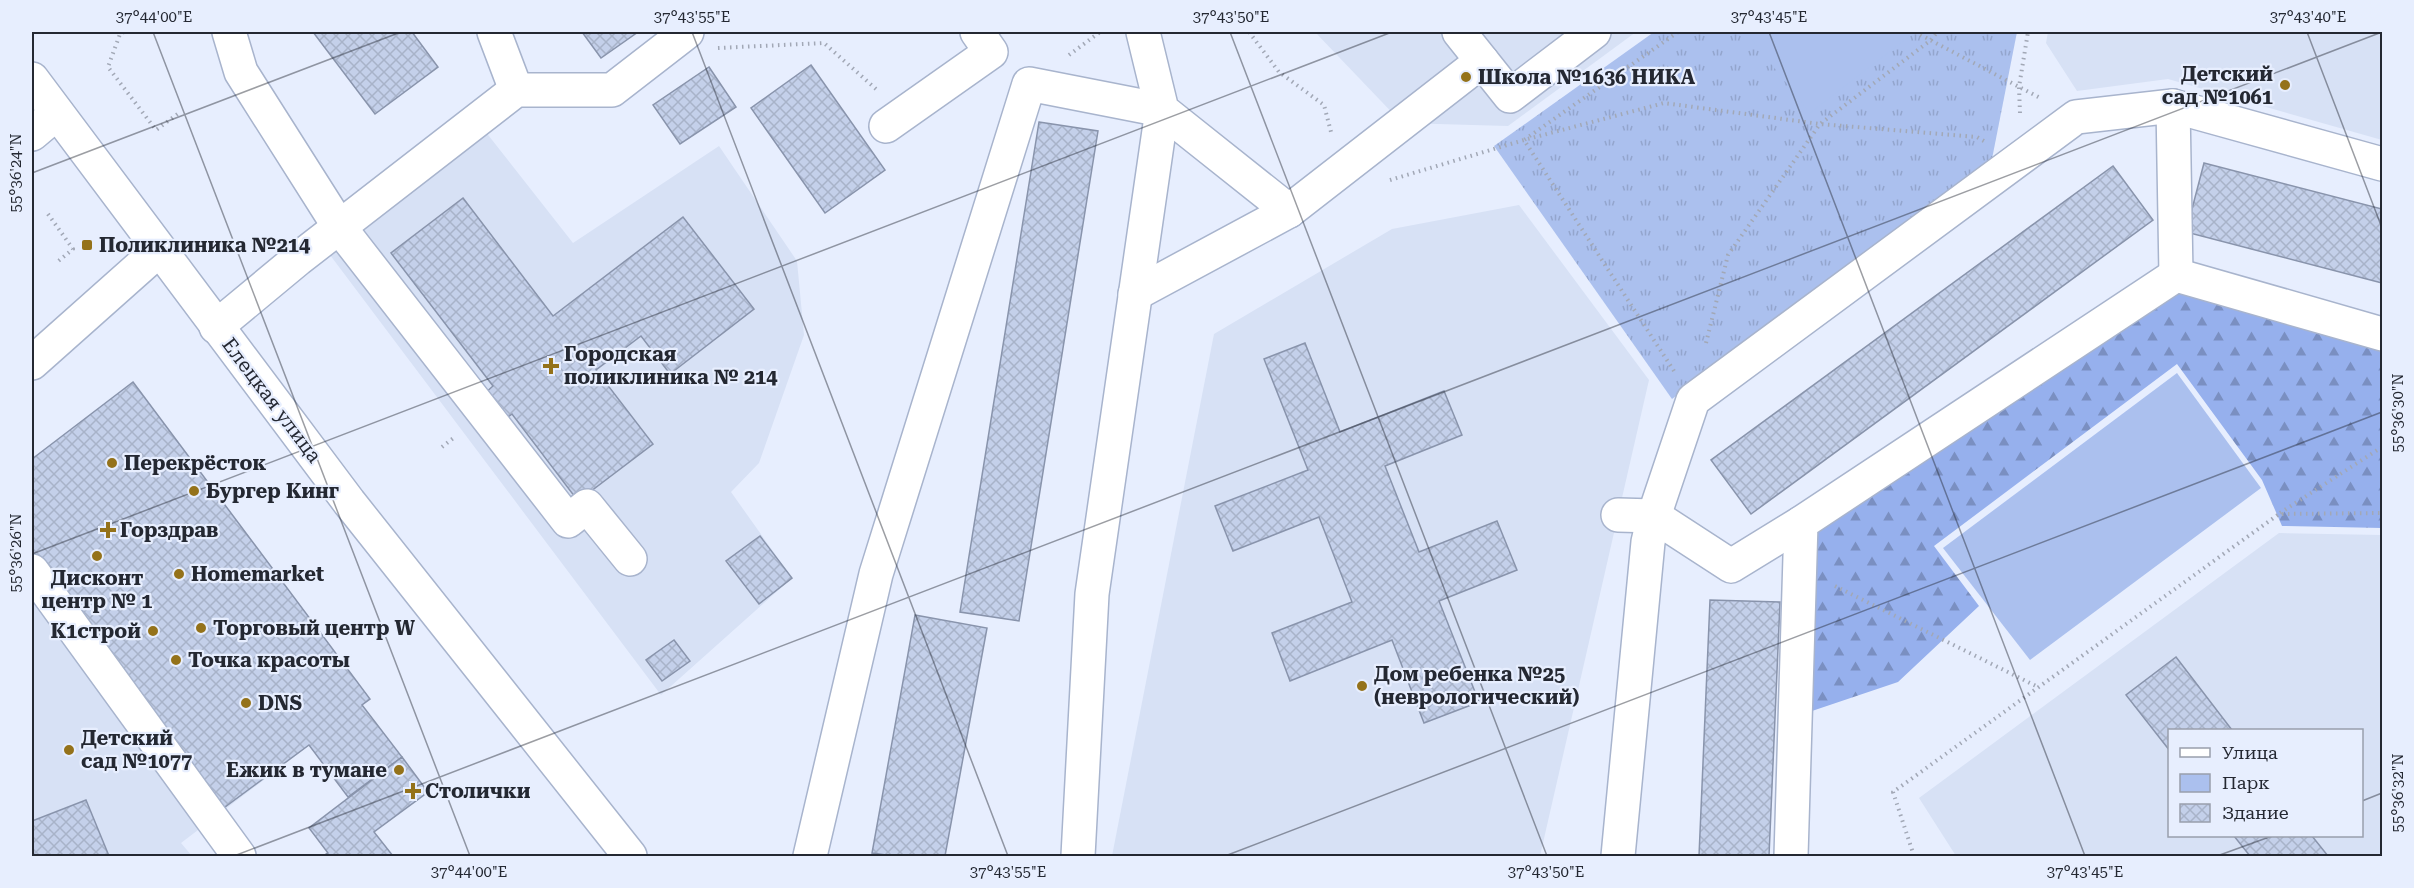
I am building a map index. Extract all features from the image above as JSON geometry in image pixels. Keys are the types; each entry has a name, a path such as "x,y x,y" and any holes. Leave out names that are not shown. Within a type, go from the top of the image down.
{"street":[{"path":"229,32 241,72 340,228 568,521 587,506 630,560"},
{"path":"494,32 516,90"},
{"path":"894,120 991,52 977,32"},
{"path":"1078,856 1092,594 1162,110 1143,32"},
{"path":"1459,32 1510,96 1594,32"},
{"path":"216,327 516,90 612,90 675,41"},
{"path":"1135,294 1289,211 1482,61"},
{"name":"Елецкая улица","path":"32,79 349,502 630,856"},
{"path":"810,856 876,574 1029,84 1162,110 1289,211"},
{"path":"2173,106 2176,275"},
{"path":"1618,856 1648,542 1654,516 1693,399 2076,117 2173,106 2382,164"},
{"path":"32,134 57,113"},
{"path":"32,363 159,250"},
{"path":"1618,515 1654,516 1731,566 1801,523 2176,275 2382,334"},
{"path":"1791,856 1801,523"},
{"path":"32,571 239,856"}],"path":[{"path":"124,32 120,34 108,67 156,130 179,113"},
{"path":"1249,32 1279,72 1324,105 1342,169"},
{"path":"1524,140 1678,32"},
{"path":"1916,32 2076,117"},
{"path":"1693,399 1728,255 1820,124 1931,40 1937,32"},
{"path":"1378,184 1524,140 1664,103 1820,124 1977,137 2022,157 2019,87 2028,32"},
{"path":"675,41 824,43 894,120"},
{"path":"1524,140 1693,399"},
{"path":"48,214 74,249 56,263"},
{"path":"1914,856 1893,792 2278,514 2382,447"},
{"path":"2278,514 2382,513"},
{"path":"1800,568 2038,687"}],"shaded area":[{"name":"Школа №1636 НИКА","path":"1315,32 1636,32 1508,126 1402,123"},
{"name":"Детский сад №1061","path":"2048,32 2382,32 2382,140 2168,79 2077,91 2046,43"},
{"path":"485,131 573,243 719,146 797,261 804,335 759,463 731,492 792,578 661,695 330,255"},
{"name":"Дом ребенка №25 (неврологический)","path":"1519,205 1649,380 1540,856 1112,856 1214,334 1392,229"},
{"name":"Торговый центр W","path":"133,382 370,699 181,843 192,856 32,856 32,453 35,456"},
{"path":"2279,533 2382,535 2382,856 1956,856 1919,798"}],"green space":[{"path":"1654,32 2017,32 1991,164 1672,399 1494,146"},
{"path":"1746,32 1915,32 1810,113"},
{"path":"2178,286 2382,346 2382,528 2282,526 2262,480 2177,364 1934,546 1979,606 1898,682 1812,711 1815,532"},
{"path":"2177,373 2261,488 2030,660 1943,548"}],"building":[{"path":"313,32 412,32 438,67 375,114"},
{"path":"582,32 638,32 601,58"},
{"path":"811,65 885,170 825,213 751,108"},
{"path":"709,67 736,107 680,144 653,105"},
{"path":"1039,122 1098,131 1019,621 960,612"},
{"path":"2204,163 2382,209 2382,283 2186,232"},
{"path":"2113,166 2153,220 1751,514 1711,460"},
{"path":"463,198 553,316 683,217 754,309 670,374 641,336 596,370 653,444 578,501 512,414 503,421 483,395 493,386 391,253"},
{"path":"1305,343 1340,432 1444,391 1462,435 1385,466 1419,552 1497,521 1517,570 1439,601 1479,702 1424,723 1392,640 1290,681 1272,633 1352,602 1319,517 1233,551 1215,506 1308,470 1264,359"},
{"name":"Торговый центр W","path":"133,382 370,699 362,705 402,757 348,797 309,745 221,810 32,557 32,459"},
{"path":"760,536 792,578 759,604 726,561"},
{"path":"1710,600 1780,602 1769,856 1699,856"},
{"path":"915,615 987,628 945,856 893,856 872,853"},
{"path":"674,640 690,661 662,681 646,660"},
{"path":"2176,657 2231,729 2168,729 2168,748 2126,695"},
{"path":"402,757 428,792 374,832 393,856 323,856 328,853 309,828"},
{"path":"86,800 109,856 32,856 32,821"},
{"path":"2235,837 2313,837 2328,856 2250,856"}],"place":[{"name":"Школа №1636 НИКА","path":"1466,77"},
{"name":"Детский сад №1061","path":"2285,85"},
{"name":"Поликлиника №214","path":"87,245"},
{"name":"Городская поликлиника № 214","path":"551,366"},
{"name":"Перекрёсток","path":"112,463"},
{"name":"Бургер Кинг","path":"194,491"},
{"name":"Горздрав","path":"108,530"},
{"name":"Дисконт центр № 1","path":"97,556"},
{"name":"Homemarket","path":"179,574"},
{"name":"Торговый центр W","path":"201,628"},
{"name":"K1строй","path":"153,631"},
{"name":"Точка красоты","path":"176,660"},
{"name":"Дом ребенка №25 (неврологический)","path":"1362,686"},
{"name":"DNS","path":"246,703"},
{"name":"Детский сад №1077","path":"69,750"},
{"name":"Ежик в тумане","path":"399,770"},
{"name":"Столички","path":"413,791"}]}
